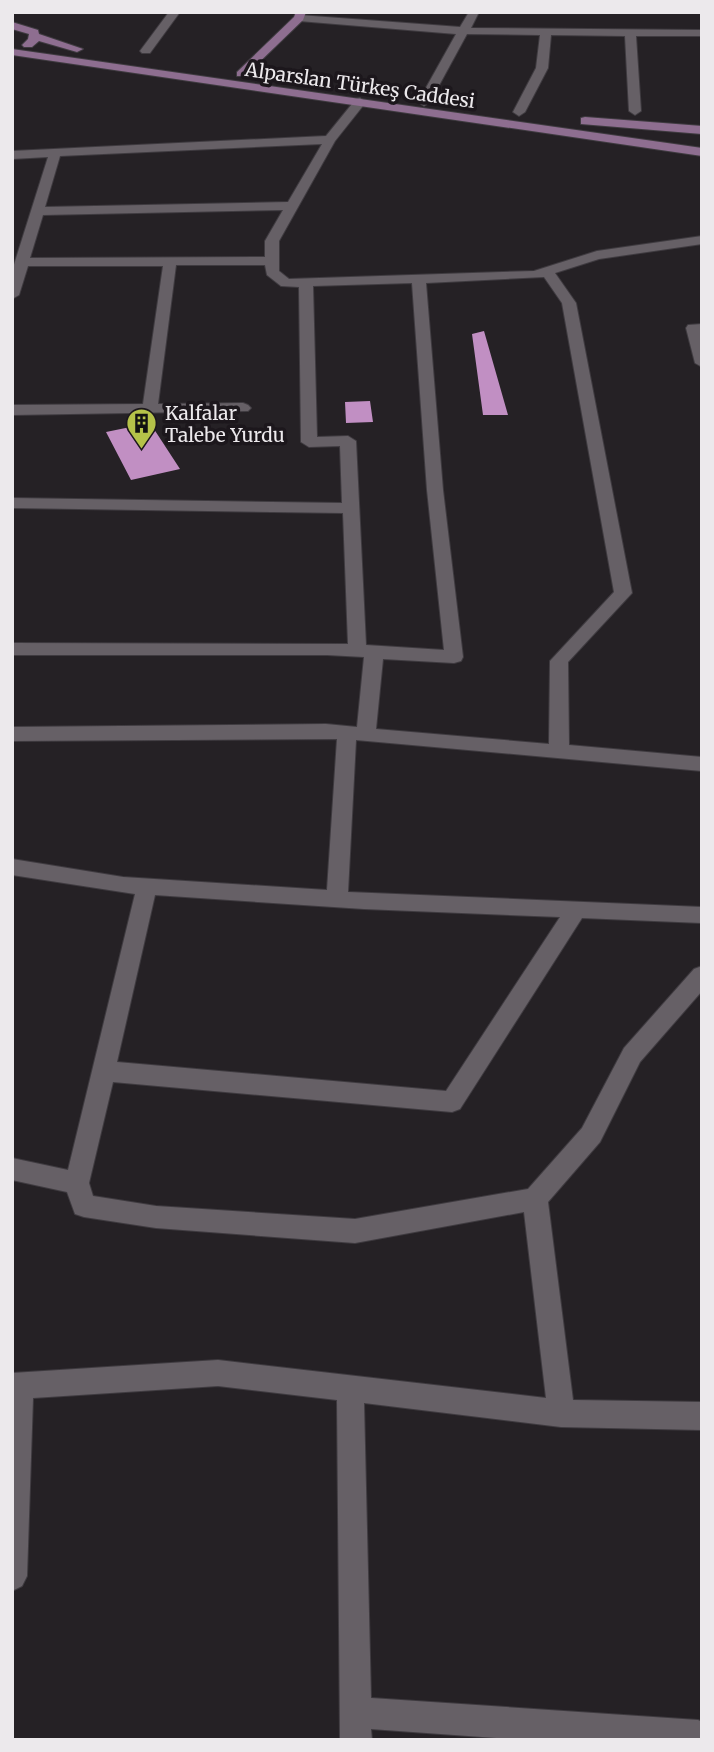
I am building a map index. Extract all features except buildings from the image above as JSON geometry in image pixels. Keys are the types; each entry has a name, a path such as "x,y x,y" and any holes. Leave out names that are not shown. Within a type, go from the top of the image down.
{"main road":[{"path":"12,15 17,12"},
{"path":"241,74 300,15"},
{"name":"Alparslan Türkeş Caddesi","path":"12,25 32,28 67,48 424,102 451,111 702,152"},
{"path":"12,51 30,44 32,28"},
{"name":"Alparslan Türkeş Caddesi","path":"12,51 360,102 702,143"},
{"path":"451,111 526,113"},
{"path":"451,111 483,124 585,139 702,162"},
{"path":"572,119 702,130"}],"street":[{"path":"146,51 175,12"},
{"path":"424,102 474,12"},
{"path":"300,15 464,31 546,34 702,33"},
{"path":"526,113 542,68 546,34"},
{"path":"630,34 635,111"},
{"path":"360,102 330,140 272,241 272,272 286,283 535,275 597,256 702,240"},
{"path":"12,155 330,140"},
{"path":"12,295 55,153"},
{"path":"37,211 292,205"},
{"path":"150,409 170,261"},
{"path":"22,262 272,261"},
{"path":"547,271 569,303 623,593 559,661 559,751"},
{"path":"12,649 366,652 454,657 435,491 419,279"},
{"path":"306,283 309,442 348,441 350,508 366,652 337,899"},
{"path":"702,328 693,328 702,363"},
{"path":"12,410 243,408"},
{"path":"12,524 15,503 350,508"},
{"path":"12,734 356,733 702,764"},
{"path":"12,867 147,886 337,899 702,915"},
{"path":"147,886 77,1183 84,1206 156,1217 355,1231 535,1199 591,1135 632,1055 702,975"},
{"path":"103,1071 452,1102 576,909"},
{"path":"12,1170 77,1183"},
{"path":"535,1199 561,1413"},
{"path":"12,1576 16,1386 218,1373 561,1413 702,1416"},
{"path":"349,1389 356,1726 698,1737"}],"place":[{"name":"Kalfalar Talebe Yurdu","path":"142,451"}]}
